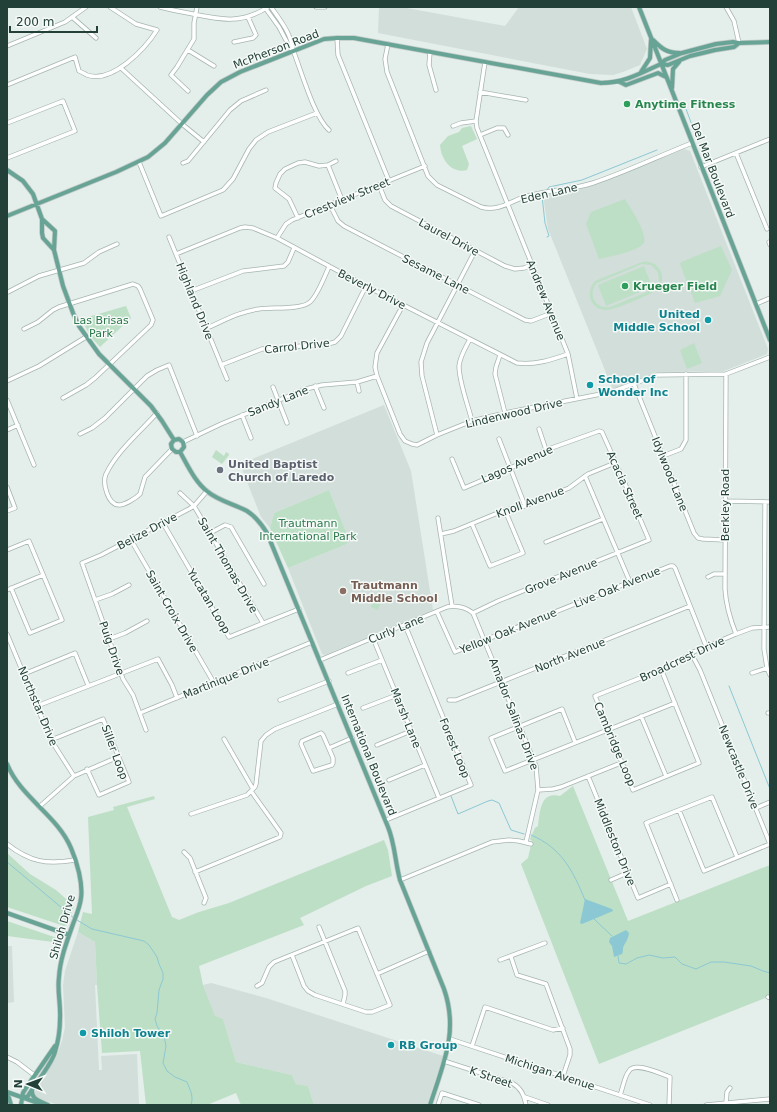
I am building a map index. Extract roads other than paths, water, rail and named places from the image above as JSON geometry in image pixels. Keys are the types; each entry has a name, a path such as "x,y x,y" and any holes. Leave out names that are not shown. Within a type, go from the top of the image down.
{"main road":[{"name":"Del Mar Boulevard","path":"639,7 770,340"},
{"name":"McPherson Road","path":"7,216 139,162 157,151 207,95 221,82 316,41 337,38 354,38 601,83 620,82 662,64 665,60 709,45 733,42 770,42"},
{"path":"651,38 665,51 682,53"},
{"path":"639,74 645,68 650,58 651,38"},
{"name":"McPherson Road","path":"662,64 668,65 682,59 714,50 734,47 739,43"},
{"path":"672,90 673,69 682,59"},
{"path":"620,82 626,85 658,72 666,77"},
{"path":"7,170 23,181 29,188 42,219 42,235 44,240 54,250"},
{"path":"42,219 55,231 54,250 69,303 86,337 109,365 157,413 174,440"},
{"path":"179,439 183,442 184,448 180,452 176,452 172,449 171,444 174,440 179,439"},
{"name":"International Boulevard","path":"180,452 193,475 207,491 218,499 247,511 263,526 267,533 386,820 392,838 396,867 400,880 444,989 451,1018 450,1039 430,1105"},
{"name":"Shiloh Drive","path":"7,764 21,788 64,835 75,860 82,891 80,905 63,956 59,976 58,996 60,1019 55,1052 28,1096 23,1098"},
{"path":"7,913 70,935"},
{"name":"Shiloh Drive","path":"21,1105 23,1093 56,1045"},
{"path":"33,1088 33,1097 48,1105"},
{"path":"7,1094 44,1105"},
{"path":"7,1094 11,1105"}],"street":[{"path":"7,46 60,25 86,7"},
{"path":"7,85 74,57 79,71 88,76 107,74 121,68 136,56 157,30 136,24 110,7"},
{"path":"160,7 223,20 235,20 248,17 268,8 288,44 293,50 317,113 323,124 329,130"},
{"path":"188,91 171,75 194,39 195,14 197,7"},
{"path":"316,7 326,7"},
{"path":"726,7 734,21 739,43"},
{"path":"234,42 253,38 256,35 248,17"},
{"path":"72,18 96,38"},
{"path":"337,38 338,55 389,181"},
{"name":"Eden Lane","path":"388,44 385,59 387,72 428,176 437,186 481,207 488,209 500,207 533,195 566,190 593,183 692,143"},
{"path":"188,50 214,66"},
{"path":"430,52 428,65 436,90"},
{"path":"454,126 461,123 476,121 485,62"},
{"path":"121,68 182,124 204,142"},
{"path":"183,162 188,161 236,105 250,96 266,90"},
{"path":"480,92 526,100"},
{"path":"7,123 63,101 75,131 7,158"},
{"path":"139,162 161,216 223,190 233,180 249,149 256,140 268,132 317,113"},
{"name":"Andrew Avenue","path":"476,121 480,136 568,354 577,399"},
{"path":"480,136 497,128 504,128 508,135"},
{"path":"701,167 770,139"},
{"path":"736,153 767,229"},
{"path":"298,218 289,199 275,187 282,171 292,165 302,162 316,166 328,165 336,161"},
{"path":"328,165 342,200"},
{"name":"Crestview Street","path":"276,238 286,224 298,218 425,166"},
{"name":"Laurel Drive","path":"378,185 385,200 390,206 475,251 505,266 515,269 532,265"},
{"name":"Sesame Lane","path":"330,205 338,221 344,226 525,320 531,321 552,313"},
{"name":"Beverly Drive","path":"176,254 246,227 253,228 276,238 329,267 517,363 540,363 568,354"},
{"name":"Highland Drive","path":"169,237 227,379"},
{"path":"8,292 39,276 84,263 99,252 117,244"},
{"path":"192,291 243,271 284,266 288,262 294,248"},
{"path":"437,435 422,376 421,362 423,352 475,251"},
{"path":"207,328 247,311 300,306 309,303 315,296 329,267"},
{"path":"24,329 38,322 53,310 69,303 132,284 138,286 140,289 153,323 86,385 63,398"},
{"name":"Carrol Drive","path":"221,365 262,349 328,344 335,342 340,336 366,286"},
{"path":"756,304 770,298"},
{"name":"Lindenwood Drive","path":"403,304 377,353 375,367 377,376 400,434 405,441 417,445 472,421 612,392 657,374 726,374 770,357"},
{"path":"7,381 39,366 86,337"},
{"path":"470,339 461,357 459,366 472,421"},
{"path":"500,355 495,374 505,413"},
{"path":"80,434 106,418 151,373 169,365 196,436"},
{"path":"663,456 681,449 686,440 686,374"},
{"name":"Berkley Road","path":"726,374 726,606 736,634"},
{"name":"Sandy Lane","path":"183,442 242,415 315,386 357,382 377,376"},
{"path":"357,382 358,391"},
{"name":"Idylwood Lane","path":"634,384 694,533 698,538 725,540"},
{"path":"315,386 324,408"},
{"path":"273,387 288,423"},
{"path":"7,400 34,465"},
{"path":"157,413 127,445 106,475 104,483 106,492 114,504 121,504 140,494 145,477 172,449"},
{"path":"242,415 251,438"},
{"path":"7,430 18,426"},
{"path":"540,429 546,450"},
{"name":"Lagos Avenue","path":"452,459 464,488 511,468 546,450 599,431"},
{"name":"Acacia Street","path":"599,431 602,432 649,540"},
{"path":"499,439 525,506"},
{"name":"Knoll Avenue","path":"441,534 454,531 505,510 525,506 569,488 585,476 615,463"},
{"path":"585,476 630,582"},
{"path":"7,487 15,508 7,511"},
{"name":"Belize Drive","path":"82,563 131,540 194,506 207,491"},
{"name":"Saint Thomas Drive","path":"180,492 194,506 263,624"},
{"path":"725,501 770,502"},
{"path":"752,673 769,671 764,649 765,502"},
{"path":"472,524 490,566 523,553 505,510"},
{"path":"438,518 452,606 462,607 473,613"},
{"path":"546,542 603,520"},
{"name":"Yucatan Loop","path":"163,523 229,637 299,609"},
{"path":"210,533 224,525 231,527 264,584"},
{"name":"Saint Croix Drive","path":"131,540 214,683"},
{"name":"Grove Avenue","path":"473,613 505,598 649,540"},
{"path":"7,550 29,541 62,620 30,633 9,589 43,575"},
{"name":"Puig Drive","path":"82,563 120,673 125,684 133,695 146,730"},
{"name":"Live Oak Avenue","path":"561,609 670,566 675,568 690,606"},
{"path":"708,577 714,574 725,574"},
{"path":"95,600 112,594 129,585"},
{"name":"Curly Lane","path":"320,660 452,606"},
{"path":"690,606 706,646"},
{"name":"North Avenue","path":"449,700 456,700 690,606"},
{"name":"Yellow Oak Avenue","path":"437,612 455,652 561,609"},
{"name":"Amador Salinas Drive","path":"473,613 520,726 538,775 538,790 526,842"},
{"path":"109,639 125,633 147,621"},
{"name":"Forest Loop","path":"386,820 471,785 405,625"},
{"name":"Broadcrest Drive","path":"595,696 680,661 706,646 736,634 752,628 770,627"},
{"name":"Northstar Drive","path":"7,634 51,740 74,776"},
{"name":"Marsh Lane","path":"373,638 439,798"},
{"name":"Martinique Drive","path":"140,713 312,642"},
{"path":"24,674 75,653 88,685"},
{"name":"Newcastle Drive","path":"679,810 704,871 770,844 692,653"},
{"path":"37,706 158,659 177,698"},
{"path":"348,673 382,660"},
{"name":"Cambridge Loop","path":"595,696 633,790 699,763 661,669"},
{"path":"280,700 328,681"},
{"path":"363,708 397,695"},
{"path":"576,742 562,709 491,738 505,771 675,702"},
{"path":"191,814 242,798 252,790 256,784 261,741 266,735 275,729 338,704"},
{"path":"641,716 666,776"},
{"name":"Siller Loop","path":"51,740 103,719 129,782 99,795 87,769"},
{"path":"377,745 411,730"},
{"path":"321,733 329,748 334,763 313,771 301,744 302,741 321,733"},
{"path":"329,748 352,738"},
{"path":"195,872 276,839 280,837 281,833 252,790 224,739"},
{"path":"39,807 74,776 87,769 118,757"},
{"path":"538,790 553,789 621,762"},
{"path":"389,780 425,765"},
{"name":"Middleston Drive","path":"588,776 638,898 671,884"},
{"path":"677,900 646,823 712,797 737,857"},
{"path":"756,808 770,802"},
{"path":"400,880 492,842 509,840 531,844"},
{"path":"7,844 24,856 46,863 60,863 75,860"},
{"path":"184,852 190,858 206,898 204,903"},
{"path":"611,880 627,873"},
{"path":"319,927 345,991 343,1004"},
{"path":"257,986 262,983 271,964 324,941 358,928 390,1004 369,1012 315,995 308,991 304,986 292,955"},
{"path":"500,960 545,943"},
{"path":"377,974 429,951"},
{"path":"511,957 517,975 546,984 570,1049 570,1055 563,1076"},
{"path":"472,1046 485,1007 553,1030 563,1028"},
{"name":"Michigan Avenue","path":"450,1039 620,1095 638,1103 650,1105"},
{"path":"7,1056 34,1075"},
{"name":"K Street","path":"444,1061 512,1083 520,1089 526,1105"},
{"path":"620,1095 629,1071 633,1067 639,1067 670,1077 669,1105"},
{"path":"726,1103 727,1092 730,1088"},
{"path":"438,1105 442,1093 479,1105"},
{"path":"524,1098 548,1105"},
{"path":"706,1105 770,1098"},
{"path":"755,1100 755,1105"}],"water":[{"path":"585,899 612,909 613,911 582,924 580,923"},
{"path":"626,930 629,933 623,948 623,952 622,954 614,957 612,946 609,942 610,938"}],"waterway":[{"path":"686,109 695,133"},
{"path":"547,190 549,187 582,180 657,150"},
{"path":"542,196 545,223 549,236 547,237"},
{"path":"729,686 770,789"},
{"path":"451,796 458,814 488,801 492,800 499,803 511,830 524,834"},
{"path":"531,835 542,840 559,854 571,870 585,900"},
{"path":"7,862 74,918"},
{"path":"594,919 612,936"},
{"path":"77,920 92,929 144,941 149,945 157,957 163,973 163,979 159,990 155,1019 157,1026 164,1036 166,1046 163,1063 167,1071 175,1077 187,1082 192,1096 191,1105"},
{"path":"618,956 619,963 626,964 637,958 649,955 663,958 675,957 682,964 696,969 711,962 724,962 751,966 770,973"}],"place":[{"name":"Anytime Fitness","path":"627,104"},
{"name":"Krueger Field","path":"625,286"},
{"name":"United Middle School","path":"708,320"},
{"name":"School of Wonder Inc","path":"590,385"},
{"name":"United Baptist Church of Laredo","path":"220,470"},
{"name":"Trautmann Middle School","path":"343,591"},
{"name":"Shiloh Tower","path":"83,1033"},
{"name":"RB Group","path":"391,1045"}],"park label":[{"name":"Las Brisas Park","path":"101,326"},
{"name":"Trautmann International Park","path":"308,529"}]}
